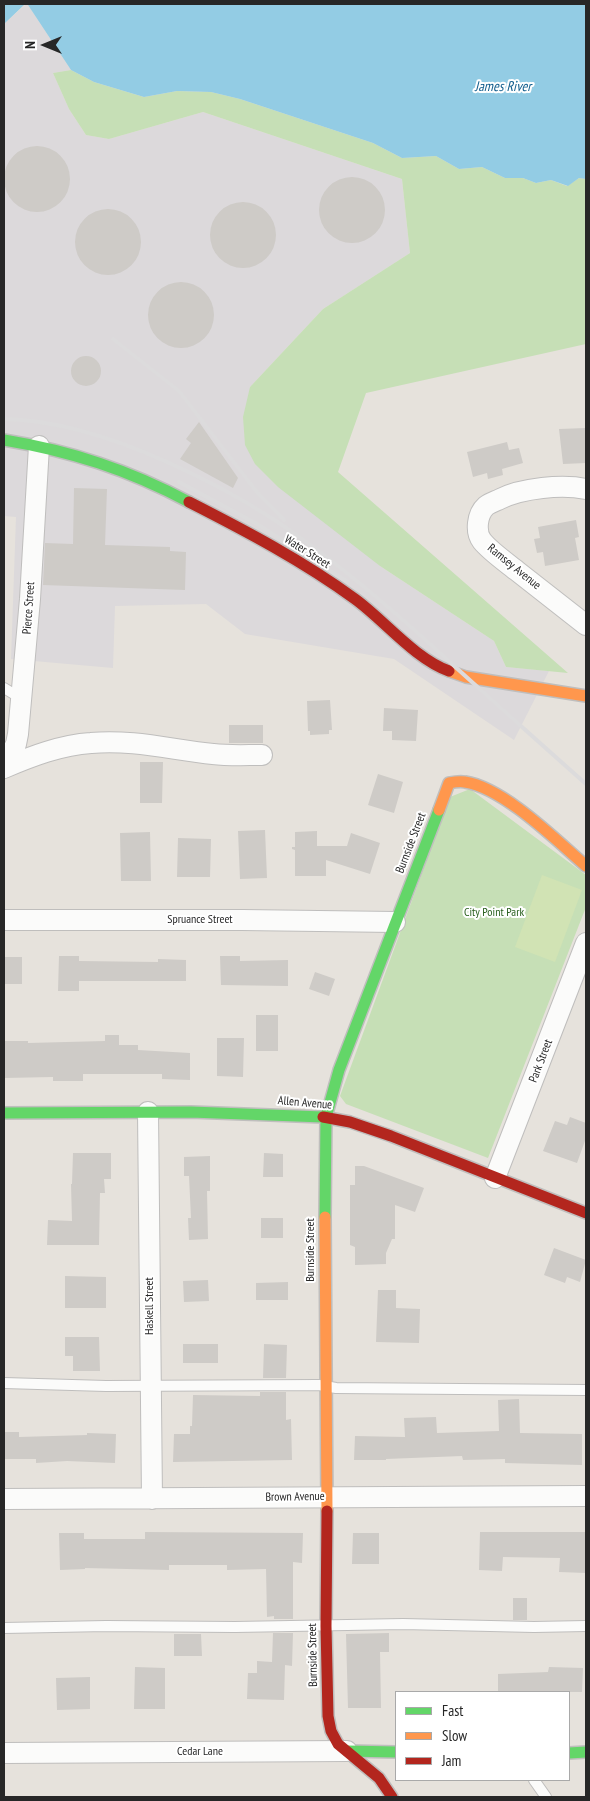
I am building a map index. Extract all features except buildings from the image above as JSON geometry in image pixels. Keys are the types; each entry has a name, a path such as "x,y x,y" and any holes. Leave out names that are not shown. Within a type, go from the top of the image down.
{"street":[{"name":"Water Street","path":"4,440 39,446 86,458 152,483 266,542 355,599 423,656 441,668 466,677 586,696"},
{"name":"Pierce Street","path":"4,767 16,744 22,699 39,446"},
{"name":"Ramsey Avenue","path":"586,489 549,488 525,490 507,496 486,506 481,513 478,533 482,541 507,563 586,625"},
{"path":"4,767 35,755 69,746 91,743 143,744 213,754 262,755"},
{"name":"Burnside Street","path":"392,1797 379,1778 338,1744 331,1731 328,1716 326,1626 326,1117 339,1070 449,783 456,780 467,782 490,792 518,808 586,866"},
{"name":"Spruance Street","path":"4,920 395,922"},
{"name":"Park Street","path":"495,1178 586,943"},
{"name":"Allen Avenue","path":"4,1112 301,1114 326,1117 350,1122 391,1136 586,1213"},
{"name":"Haskell Street","path":"148,1112 152,1499"},
{"name":"Brown Avenue","path":"4,1499 586,1496"},
{"name":"Cedar Lane","path":"4,1753 395,1752"},
{"path":"570,1752 586,1752"}],"lane":[{"path":"4,688 22,699"},
{"path":"4,1384 150,1386 319,1385 336,1388 586,1390"},
{"path":"4,1628 404,1624 534,1627 586,1626"},
{"path":"535,1781 546,1797"}],"shaded area":[{"path":"25,5 28,5 71,70 53,73 69,109 86,135 109,139 203,112 402,179 410,253 323,309 250,387 380,566 494,641 506,667 549,671 514,740 394,659 245,634 206,604 115,606 113,668 11,659 16,517 4,516 4,24"}],"green space":[{"path":"71,70 94,82 144,97 177,91 211,92 240,99 373,143 402,158 436,156 459,169 482,167 505,178 523,178 536,183 551,180 567,186 579,178 586,179 586,344 366,393 338,472 568,673 506,667 494,641 380,566 278,487 255,464 245,445 243,417 250,387 323,309 410,253 402,179 203,112 109,139 86,135 69,109 53,73"},
{"name":"City Point Park","path":"470,789 586,875 586,907 488,1158 346,1104 340,1096 450,797"},
{"path":"542,875 582,890 555,962 515,947"}],"water":[{"name":"James River","path":"4,4 586,4 586,179 579,178 568,186 551,180 536,183 523,178 505,178 482,167 459,169 436,156 402,158 373,143 240,99 211,92 177,91 144,97 94,82 71,70 28,5 24,5 4,24"}],"railway":[{"path":"113,339 179,391 256,491 284,520"},
{"path":"4,419 25,420 67,427 128,446 194,475 260,511 297,535 365,588 409,625 586,784"},
{"path":"179,482 257,524 348,582"}],"traffic: fast":[{"path":"4,440 53,450 99,463 144,480 189,502"},
{"path":"325,1217 326,1117 339,1070 439,810"},
{"path":"4,1113 191,1112 323,1117"},
{"path":"347,1751 395,1752"},
{"path":"570,1753 586,1752"}],"traffic: slow":[{"path":"449,671 466,677 586,696"},
{"path":"439,810 449,783 463,782 480,786 513,804 529,816 586,866"},
{"path":"325,1217 327,1511"}],"traffic: jam":[{"path":"189,502 295,559 355,599 424,658 449,671"},
{"path":"323,1117 350,1122 391,1136 586,1213"},
{"path":"327,1511 326,1626 328,1716 331,1731 338,1744 379,1778 392,1797"}]}
